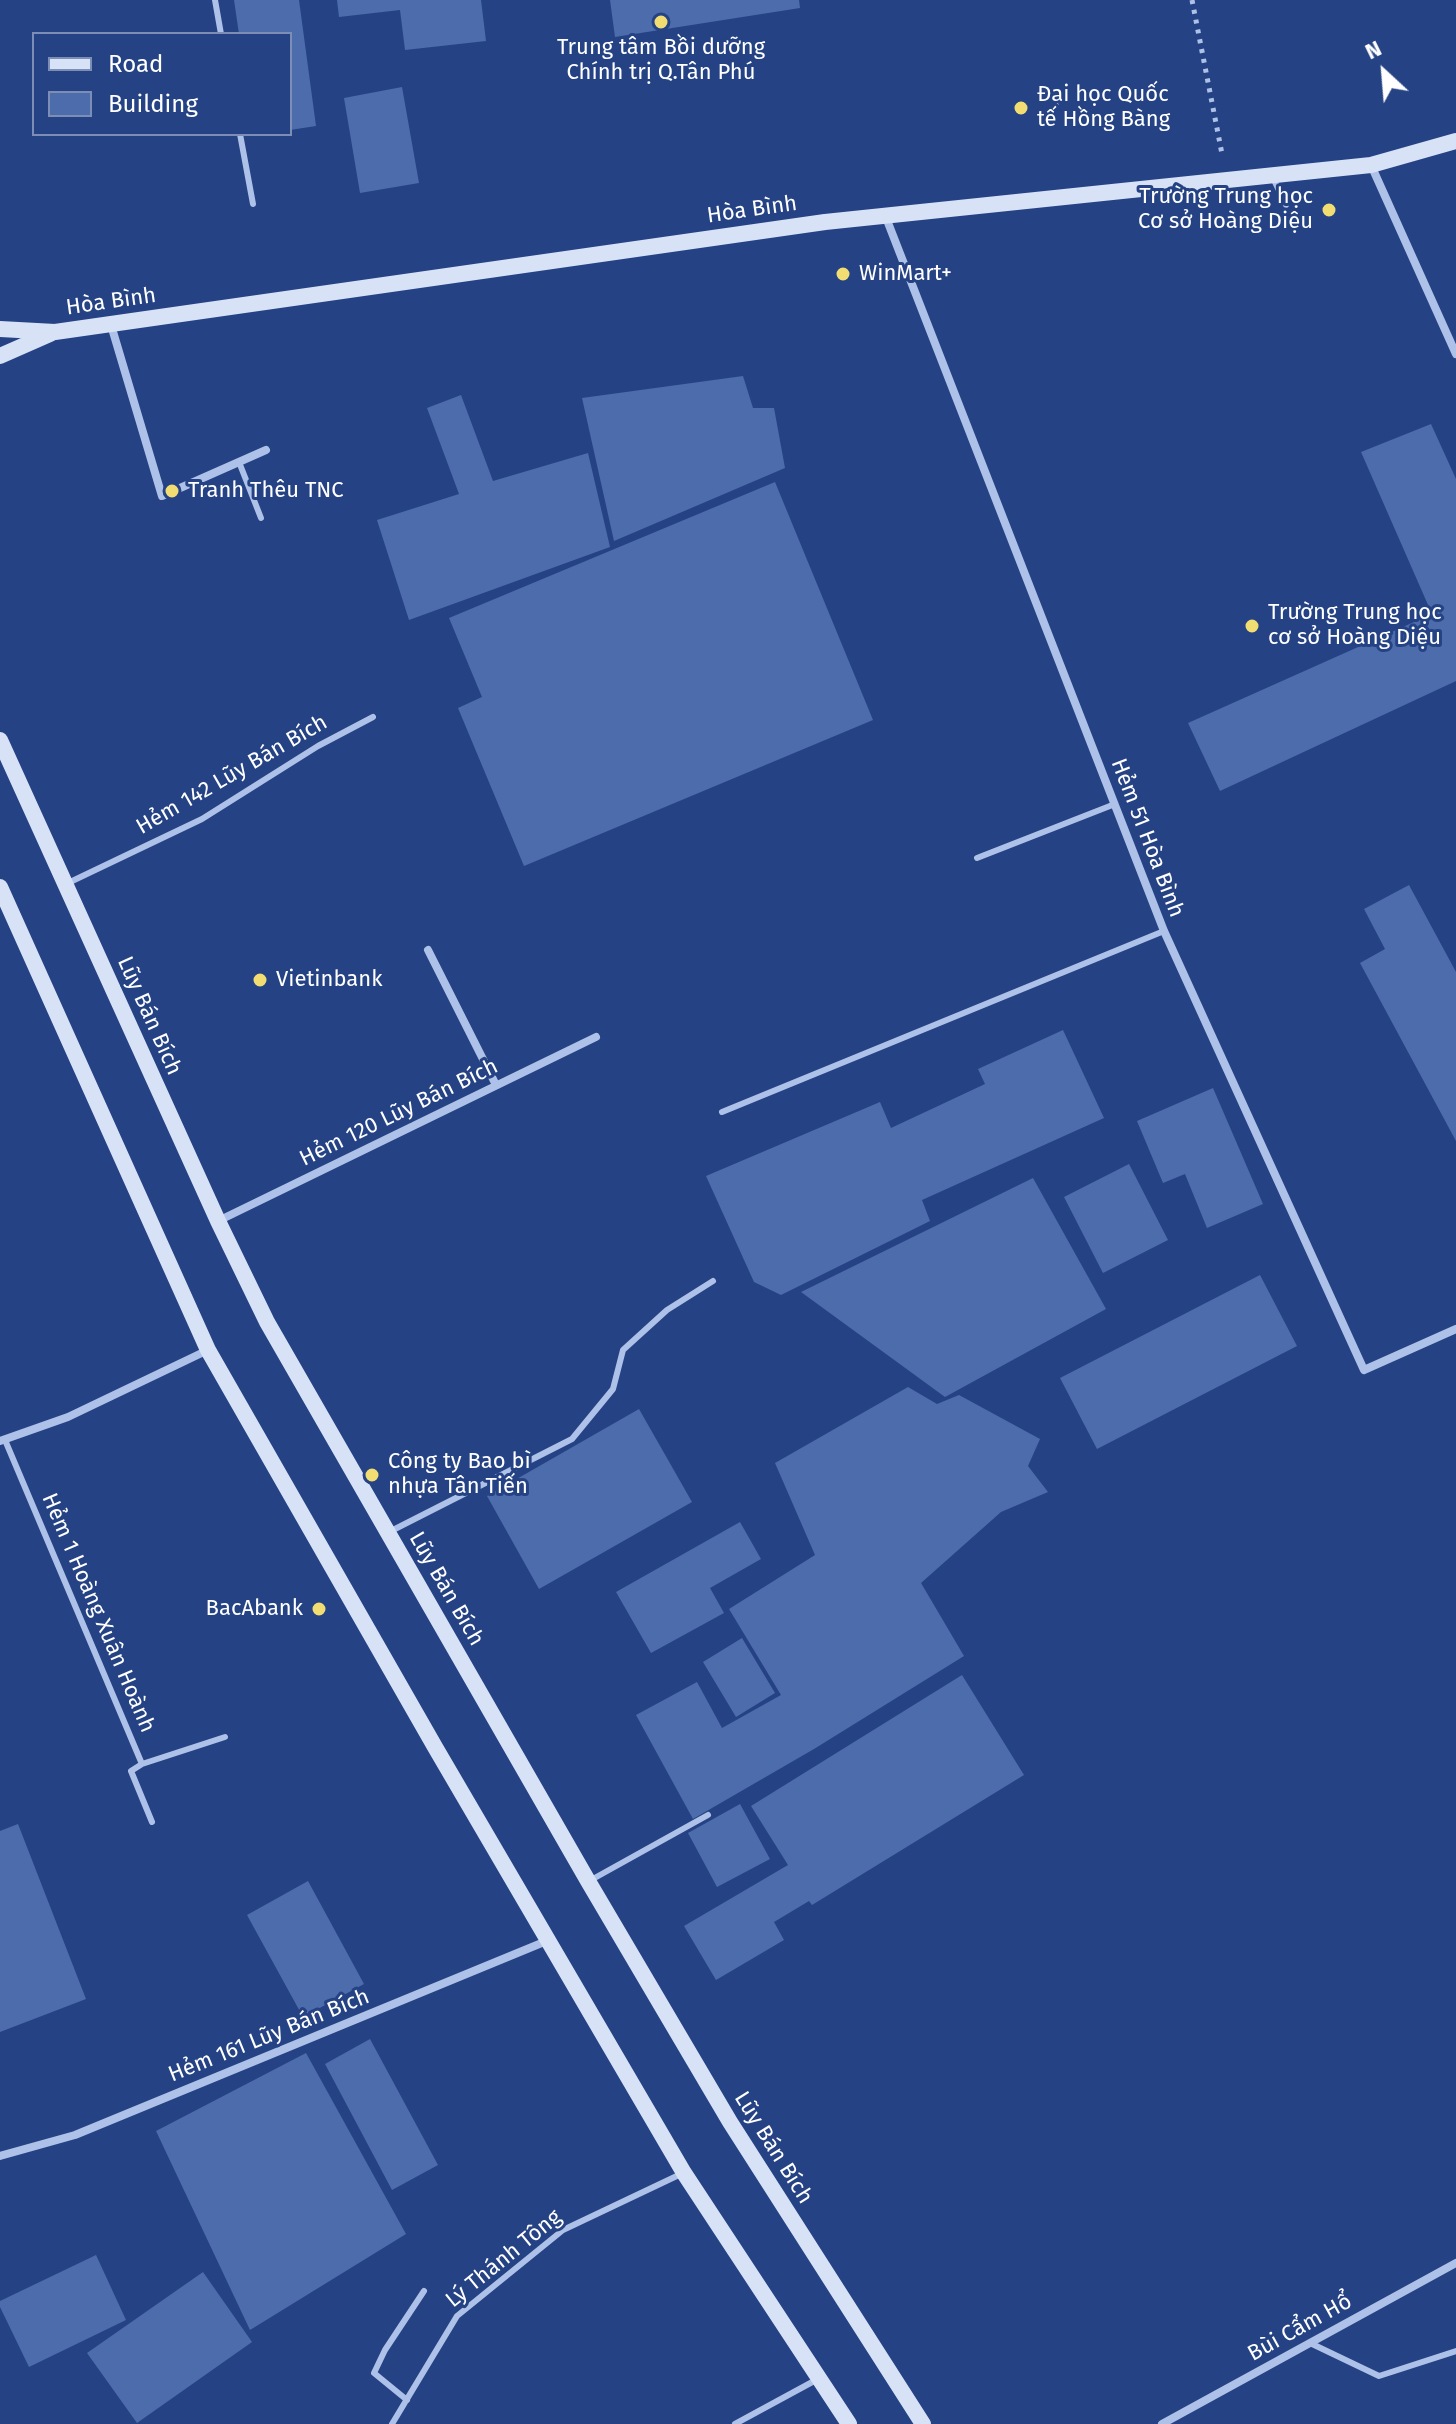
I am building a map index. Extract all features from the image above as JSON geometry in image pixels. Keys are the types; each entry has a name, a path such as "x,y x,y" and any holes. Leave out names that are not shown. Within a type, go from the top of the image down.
{"main road":[{"name":"Hòa Bình","path":"0,329 55,332 885,214 1371,165 1456,141"},
{"name":"Hòa Bình","path":"0,356 55,332"},
{"name":"Lũy Bán Bích","path":"0,740 218,1221 267,1322 730,2122 923,2424"},
{"path":"0,887 208,1350 684,2173 849,2424"}],"street":[{"path":"1371,165 1456,354"},
{"name":"Hẻm 51 Hòa Bình","path":"885,214 1164,931 1364,1370 1456,1329"},
{"path":"111,324 162,496 266,450"},
{"path":"428,950 496,1085"},
{"name":"Hẻm 120 Lũy Bán Bích","path":"218,1221 596,1037"},
{"path":"2,1441 68,1417 208,1350"},
{"name":"Hẻm 161 Lũy Bán Bích","path":"0,2156 75,2135 549,1940"},
{"name":"Bùi Cẩm Hổ","path":"1162,2424 1456,2263"}],"lane":[{"path":"215,0 221,32"},
{"path":"240,136 253,204"},
{"path":"1272,175 1286,205"},
{"path":"239,462 261,518"},
{"name":"Hẻm 142 Lũy Bán Bích","path":"65,885 202,819 318,746 373,717"},
{"path":"977,858 1115,804"},
{"path":"722,1112 1164,931"},
{"path":"388,1533 572,1439 613,1389 623,1350 667,1310 713,1281"},
{"name":"Hẻm 1 Hoàng Xuân Hoành","path":"2,1441 142,1764 225,1737"},
{"path":"142,1764 131,1771 152,1822"},
{"path":"588,1881 708,1815"},
{"name":"Lý Thánh Tông","path":"394,2424 457,2316 563,2230 684,2173"},
{"path":"407,2400 374,2373 385,2350 424,2291"},
{"path":"1310,2343 1379,2376 1456,2351"},
{"path":"735,2424 819,2378"}],"path":[{"path":"1192,0 1227,179"}],"building":[{"path":"234,0 299,0 316,126 292,130 292,32 239,32"},
{"path":"337,0 481,0 486,41 405,50 400,10 339,17"},
{"name":"Trung tâm Bồi dưỡng Chính trị Q.Tân Phú","path":"610,0 799,0 800,8 615,37"},
{"path":"402,87 419,183 360,193 344,98"},
{"path":"743,376 753,408 774,408 785,468 614,541 582,398"},
{"path":"461,395 493,481 588,453 610,547 409,620 377,520 459,494 427,408"},
{"path":"1431,424 1456,479 1456,681 1220,791 1188,723 1432,614 1361,452"},
{"path":"775,482 873,720 524,866 458,708 482,697 449,618"},
{"path":"1409,885 1456,972 1456,1141 1360,963 1385,949 1364,909"},
{"path":"1063,1030 1104,1118 922,1200 930,1221 781,1295 754,1282 706,1176 880,1102 891,1128 985,1084 978,1069"},
{"path":"1213,1088 1263,1204 1207,1228 1185,1174 1163,1183 1137,1121"},
{"path":"1129,1164 1168,1240 1103,1273 1064,1197"},
{"path":"1033,1178 1106,1309 945,1397 801,1292"},
{"path":"1260,1275 1297,1346 1097,1449 1060,1378"},
{"path":"908,1387 937,1404 959,1395 1040,1439 1028,1466 1048,1492 1001,1512 921,1583 964,1656 693,1819 636,1715 697,1682 722,1728 781,1695 729,1609 815,1555 775,1463"},
{"path":"639,1409 692,1502 539,1589 487,1496"},
{"path":"740,1522 761,1559 710,1588 724,1613 651,1653 616,1592"},
{"path":"742,1638 775,1693 736,1717 703,1662"},
{"path":"962,1675 1024,1775 812,1905 809,1901 774,1922 784,1940 716,1980 684,1926 788,1865 751,1806"},
{"path":"740,1804 770,1859 717,1887 688,1833"},
{"path":"18,1824 86,1999 0,2032 0,1831"},
{"path":"308,1881 364,1984 303,2017 247,1915"},
{"path":"370,2039 438,2165 392,2190 325,2064"},
{"path":"306,2053 406,2234 250,2330 156,2131"},
{"path":"96,2255 126,2320 29,2367 0,2307 0,2301"},
{"path":"203,2272 252,2342 137,2423 87,2353"}],"place":[{"name":"Trung tâm Bồi dưỡng Chính trị Q.Tân Phú","path":"661,22"},
{"name":"Đại học Quốc tế Hồng Bàng","path":"1021,108"},
{"name":"Trường Trung học Cơ sở Hoàng Diệu","path":"1329,210"},
{"name":"WinMart+","path":"843,274"},
{"name":"Tranh Thêu TNC","path":"172,491"},
{"name":"Trường Trung học cơ sở Hoàng Diệu","path":"1252,626"},
{"name":"Vietinbank","path":"260,980"},
{"name":"Công ty Bao bì nhựa Tân Tiến","path":"372,1475"},
{"name":"BacAbank","path":"319,1609"}]}
